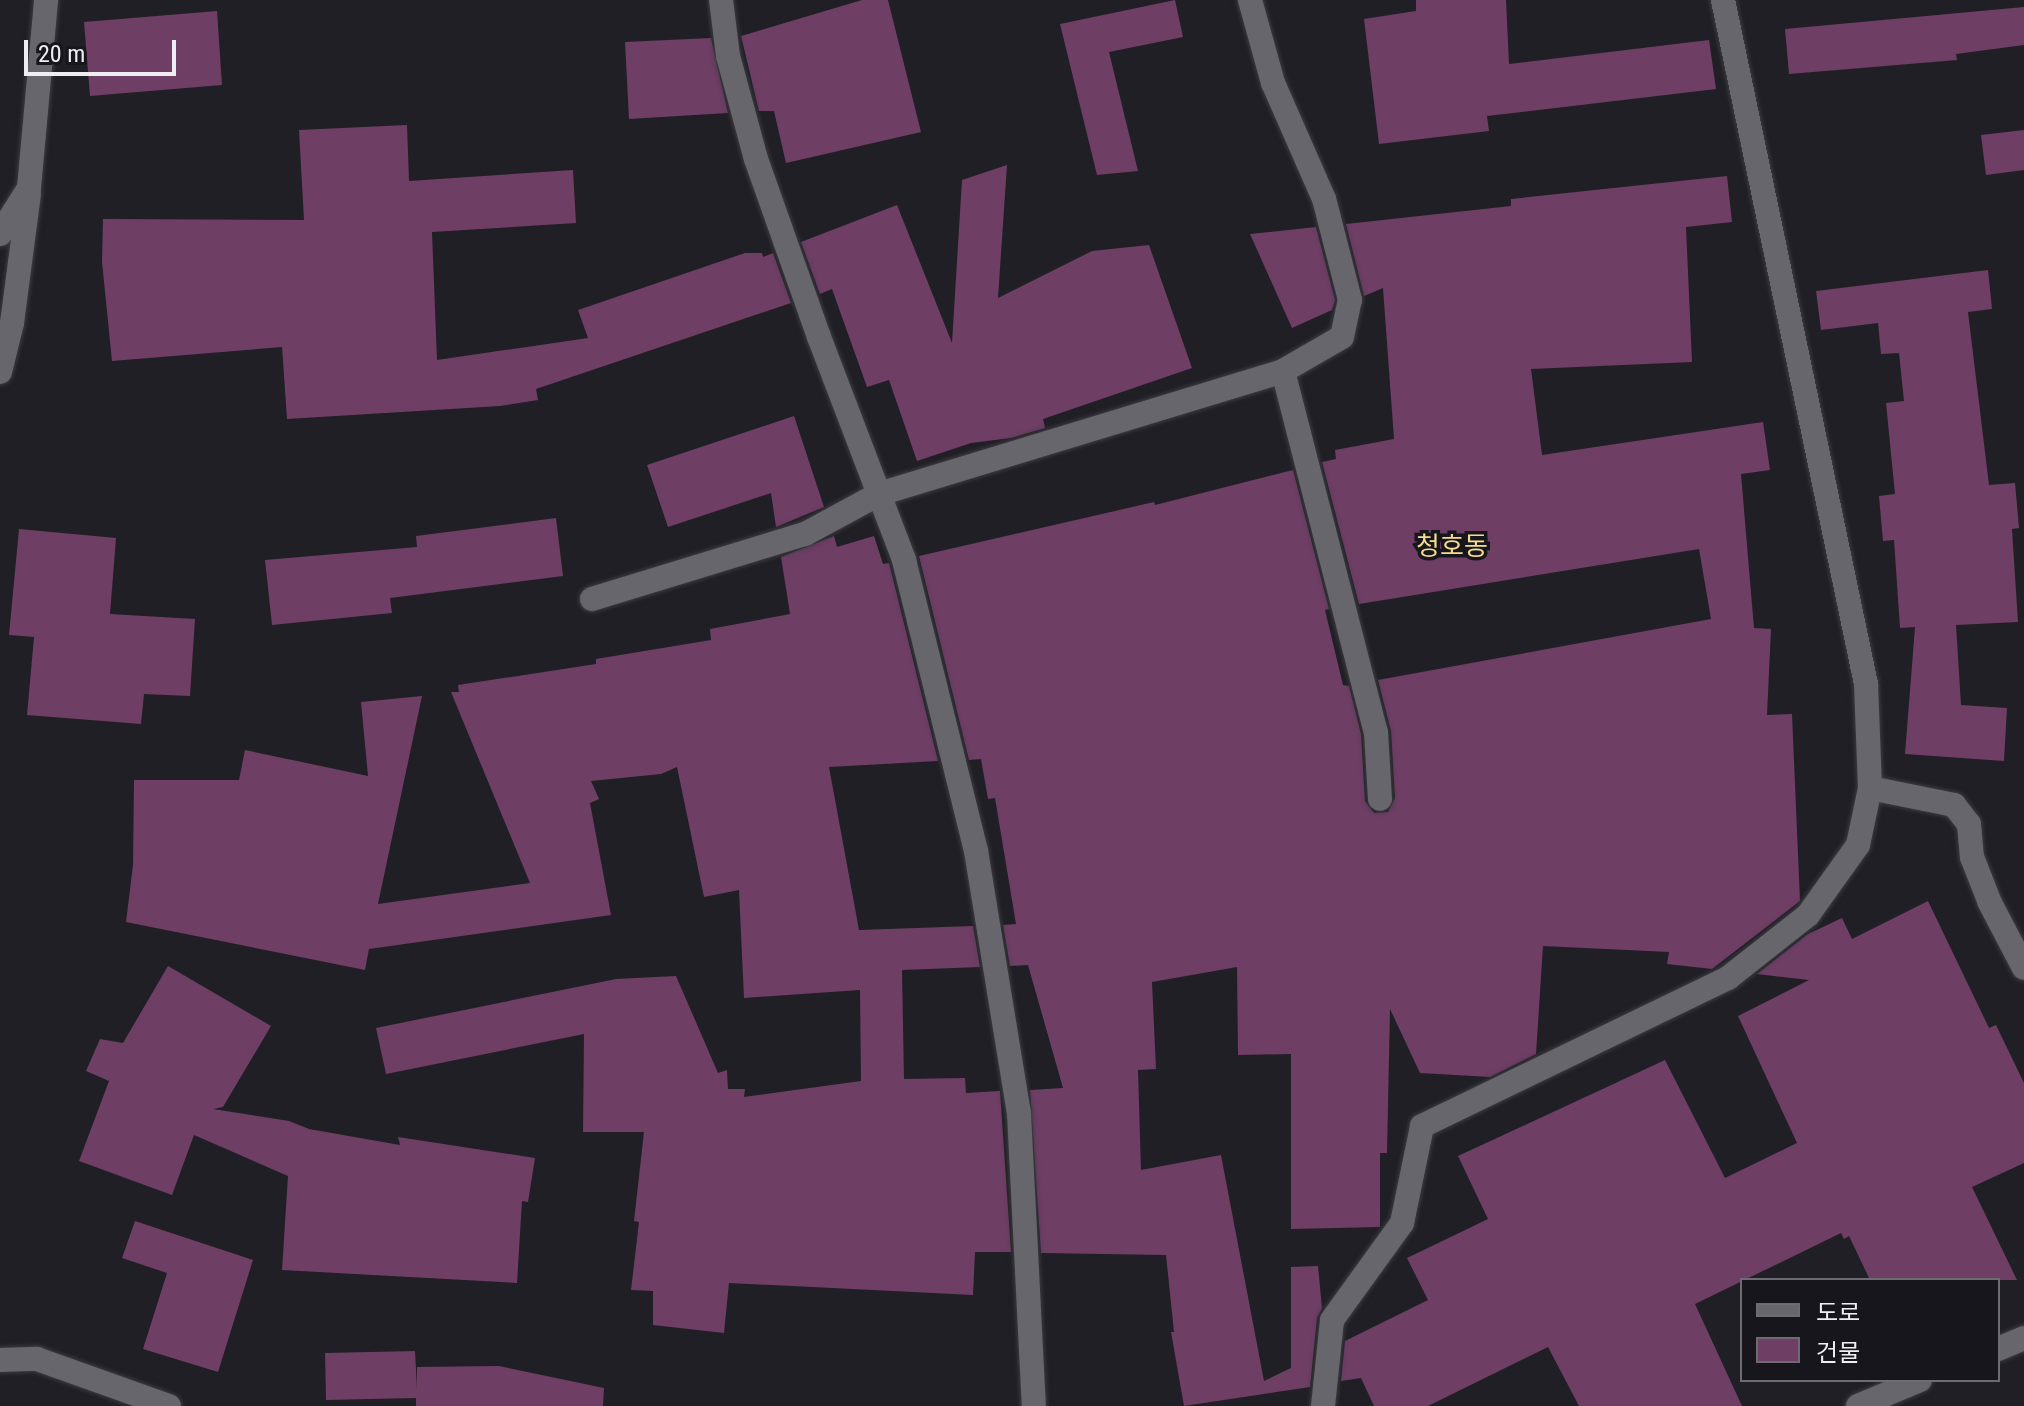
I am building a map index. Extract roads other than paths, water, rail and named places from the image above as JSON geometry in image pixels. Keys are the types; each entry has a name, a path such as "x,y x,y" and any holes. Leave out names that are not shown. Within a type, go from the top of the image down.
{"street":[{"path":"0,372 12,323 29,188 46,0"},
{"path":"721,0 728,56 756,159 904,560 976,851 1019,1113 1034,1406"},
{"path":"592,599 805,534 879,494 1283,371 1342,337 1350,300 1324,199 1273,83 1250,0"},
{"path":"1323,1406 1332,1320 1402,1223 1422,1126 1728,978 1808,915 1858,845 1870,788 1866,684 1723,0"},
{"path":"0,234 29,188"},
{"path":"1283,371 1376,732 1380,799"},
{"path":"1870,788 1954,805 1969,824 1972,857 1985,892 2024,968"},
{"path":"2000,1348 2024,1338"},
{"path":"0,1360 37,1359 169,1406"},
{"path":"1858,1406 1915,1382"}],"district":[{"name":"청호동","path":"1452,547"}]}
